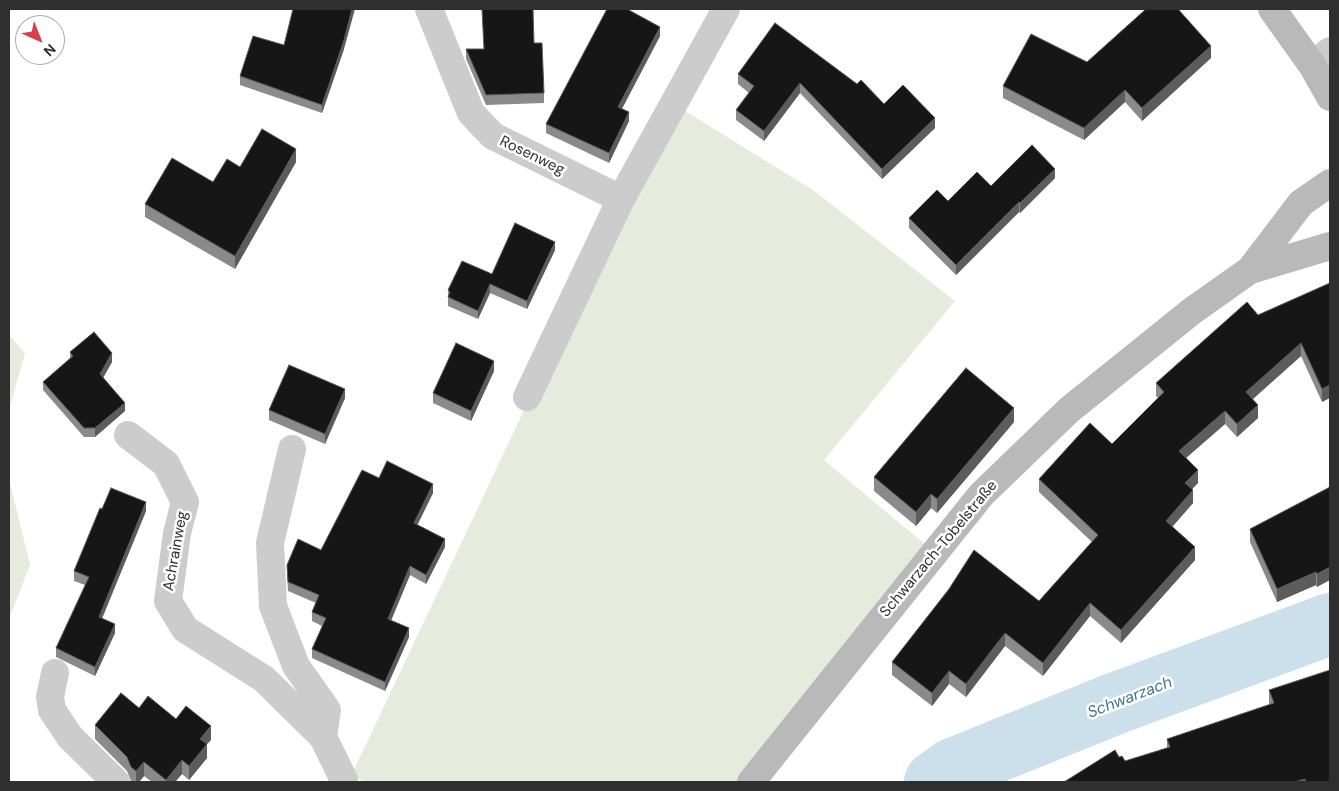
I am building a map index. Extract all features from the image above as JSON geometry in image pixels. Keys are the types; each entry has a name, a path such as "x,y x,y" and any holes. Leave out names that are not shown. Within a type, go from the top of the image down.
{"main road":[{"path":"1272,9 1321,58 1330,97"},
{"name":"Schwarzach-Tobelstraße","path":"751,782 981,495 1069,410 1185,316 1250,270 1301,203 1330,183"},
{"name":"Schwarzach-Tobelstraße","path":"1250,270 1330,246"}],"street":[{"name":"Rosenweg","path":"428,9 471,113 492,136 621,199"},
{"path":"527,397 621,199 726,9"},
{"name":"Achrainweg","path":"128,435 166,464 185,502 177,534 168,601 185,629 264,679 323,737 338,782"},
{"path":"292,450 270,543 272,606 296,666 327,710 323,737"},
{"path":"56,674 50,697 52,710 70,737 116,782"}],"shaded area":[{"path":"677,106 813,190 955,301 824,460 933,551 749,782 366,782 351,776 624,199"},
{"path":"9,335 25,353 9,410"},
{"path":"9,479 30,565 9,619"}],"building":[{"path":"293,9 352,9 344,40 322,105 240,76 253,36 284,45"},
{"path":"482,9 533,9 534,43 542,43 544,93 486,95 466,49 484,49"},
{"path":"607,9 627,9 660,27 618,107 629,112 609,153 546,124"},
{"path":"1146,9 1178,9 1211,46 1142,108 1125,90 1084,128 1003,86 1031,34 1087,62"},
{"path":"775,23 857,84 861,80 884,104 903,85 935,118 882,169 800,83 764,131 736,110 754,86 738,74"},
{"path":"262,129 296,149 235,256 145,204 172,158 213,182 227,159 240,167"},
{"path":"1032,145 1055,169 956,265 909,218 937,190 948,201 977,172 991,186"},
{"path":"515,223 555,242 527,301 490,284 478,311 448,297 450,292 448,290 462,261 492,274"},
{"path":"1330,283 1330,385 1322,389 1301,343 1246,392 1258,405 1237,424 1225,411 1179,451 1198,470 1185,483 1193,490 1166,521 1195,547 1121,630 1090,603 1043,663 1005,633 966,684 949,671 932,693 892,662 949,589 974,550 1039,601 1098,535 1039,479 1090,423 1112,444 1164,392 1156,383 1247,302 1258,315"},
{"path":"94,332 112,353 100,374 125,403 95,428 84,428 43,382 73,356 70,352"},
{"path":"456,343 494,361 471,411 433,393"},
{"path":"289,365 345,389 325,434 269,410"},
{"path":"966,368 1014,408 937,499 931,494 916,512 874,477"},
{"path":"387,461 433,484 414,523 445,539 426,575 410,566 388,619 409,628 385,682 312,649 326,618 312,612 319,595 288,582 287,565 298,539 321,550 362,470 379,478"},
{"path":"1330,487 1330,567 1277,589 1250,529"},
{"path":"111,488 146,502 99,617 115,624 95,667 56,648 89,577 74,571 100,508 102,509"},
{"path":"1330,670 1330,782 1306,782 1305,779 1294,782 1064,782 1115,750 1119,757 1122,756 1125,761 1170,747 1167,739 1274,703 1269,690"},
{"path":"121,693 139,708 148,696 176,719 186,706 211,726 200,739 207,744 189,766 182,760 166,780 144,762 136,771 131,767 127,757 95,725"}],"waterway":[{"name":"Schwarzach","path":"935,782 953,769 1114,704 1330,624"}]}
